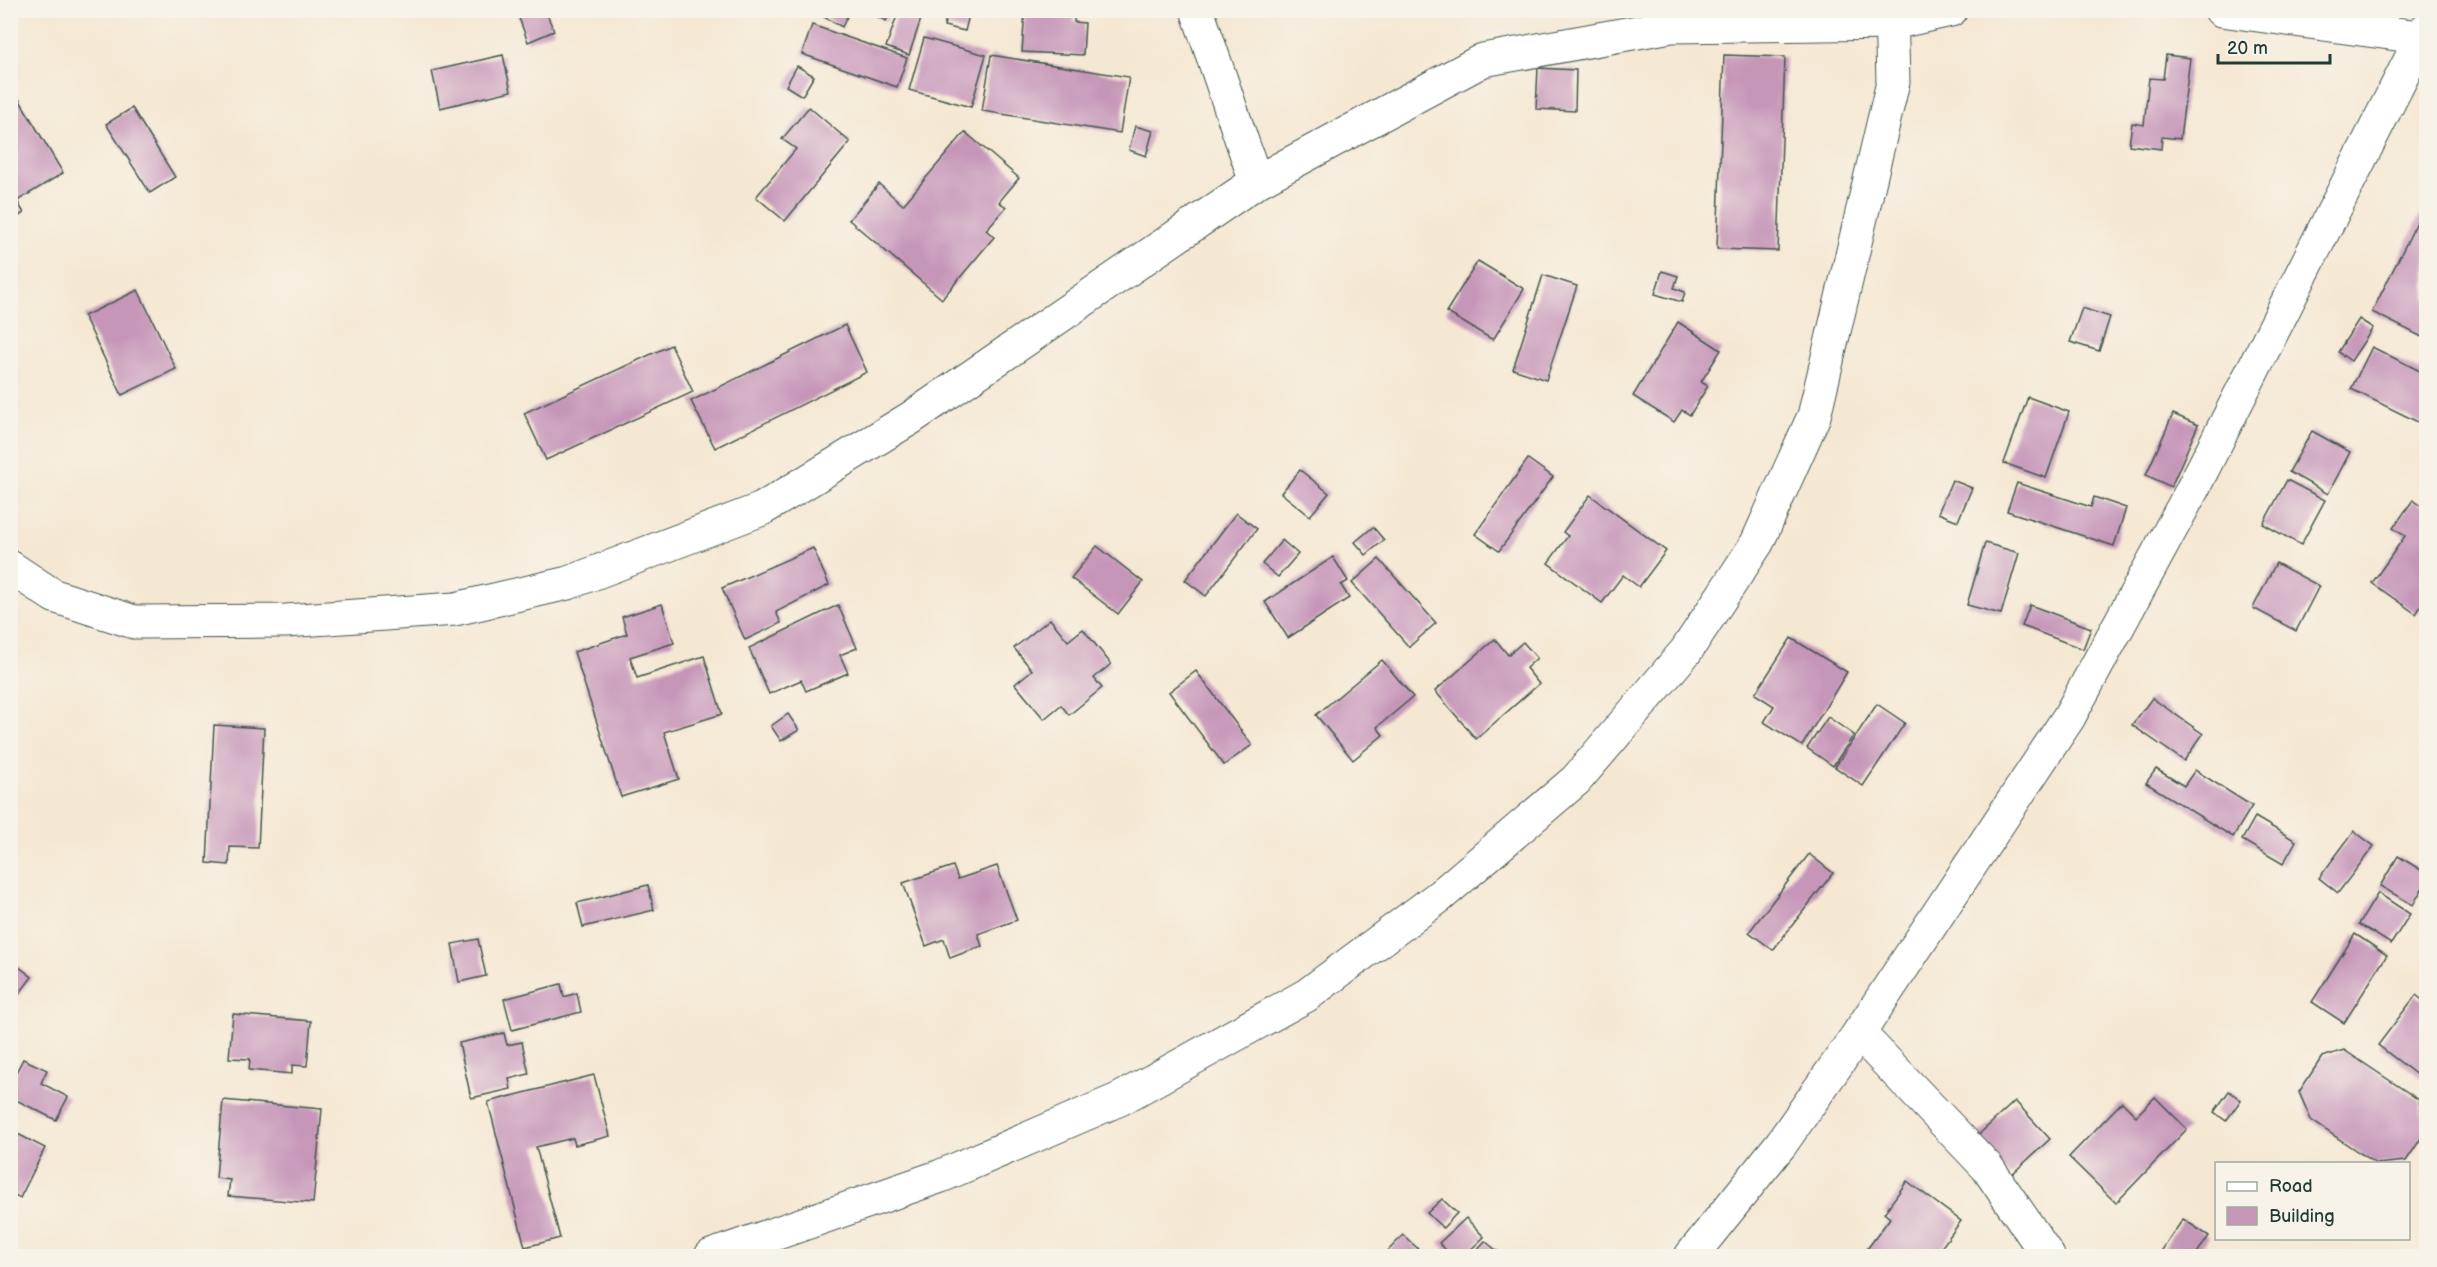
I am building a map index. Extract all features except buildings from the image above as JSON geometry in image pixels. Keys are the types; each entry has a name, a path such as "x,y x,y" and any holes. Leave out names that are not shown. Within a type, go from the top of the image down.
{"street":[{"path":"1197,10 1256,182"},
{"path":"10,567 54,596 134,622 286,621 455,609 568,583 762,508 911,418 1256,182 1483,60 1671,26 1892,17 1951,10"},
{"path":"1691,1257 1781,1144 1859,1033 2069,717 2191,492 2425,36 2221,10"},
{"path":"711,1257 941,1176 1131,1093 1307,995 1440,896 1576,780 1686,651 1757,543 1814,416 1893,82 1892,17"},
{"path":"1859,1033 1987,1167 2048,1257"}]}
